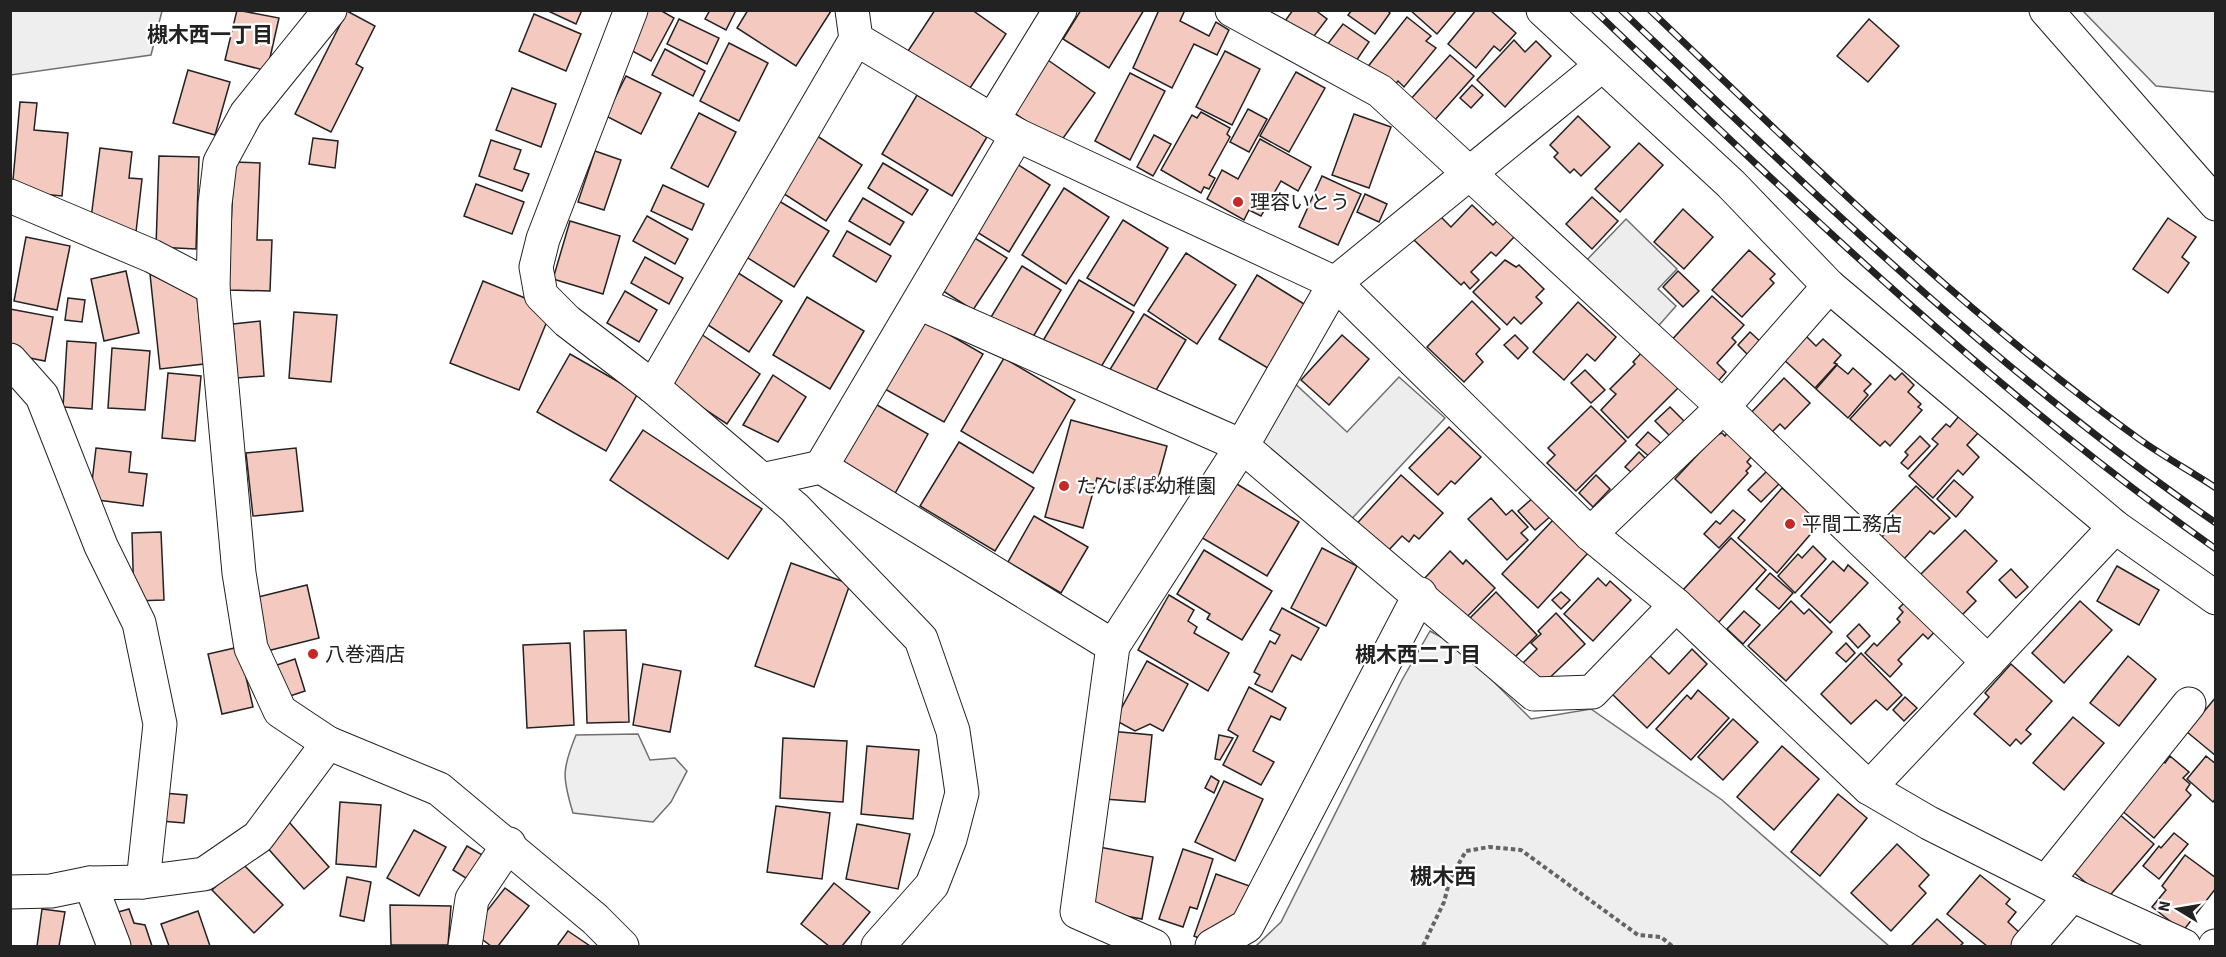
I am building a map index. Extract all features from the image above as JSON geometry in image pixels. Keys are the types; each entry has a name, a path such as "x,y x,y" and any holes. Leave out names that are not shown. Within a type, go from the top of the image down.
{"street":[{"path":"330,10 246,114 220,162 215,204 213,288 239,573 252,648 280,711 328,742 439,789 509,844 596,919 622,946"},
{"path":"631,10 543,239 536,267 541,295 567,321 653,387 795,508 921,639 953,731 962,792 950,839 932,885 878,946"},
{"path":"821,467 919,303 1060,10"},
{"path":"1232,10 1380,91 1723,407 1988,662"},
{"path":"1543,10 1600,66 1731,184 1829,286 2115,527 2216,598"},
{"path":"2046,10 2216,204"},
{"path":"653,387 854,25 1005,128 1335,283 1590,534 1676,605 1869,788 1929,823 2059,888 2184,946"},
{"path":"1154,946 1077,912 1113,646 1242,446 1335,283 1600,66"},
{"path":"10,196 152,256 213,288"},
{"path":"1590,534 1723,407 1829,286"},
{"path":"919,303 1242,446 1420,594 1534,694 1592,692 1676,605"},
{"path":"10,360 42,396 101,546 139,623 160,724 143,882"},
{"path":"762,480 821,467 1113,646"},
{"path":"1869,788 2115,527"},
{"path":"1212,946 1247,926 1420,594"},
{"path":"2028,946 2059,888 2189,704"},
{"path":"10,892 51,891 90,883 143,882 204,874 258,837 328,742"},
{"path":"465,946 472,899 509,844"},
{"path":"90,883 114,946"}],"path":[{"path":"1423,946 1444,902 1450,879 1466,851 1488,847 1521,850 1638,935 1661,937 1672,946"}],"shaded area":[{"path":"10,11 162,11 151,55 11,75"},
{"path":"2083,11 2215,11 2215,92 2156,86"},
{"path":"1626,219 1677,269 1658,289 1676,306 1653,332 1582,265"},
{"path":"1399,377 1445,418 1346,525 1253,446 1291,380 1347,432"},
{"path":"1430,631 1459,647 1531,719 1591,709 1722,800 1889,946 1256,946 1281,922 1402,680"},
{"path":"638,734 650,760 675,758 687,771 671,802 653,822 573,813 565,773 568,756 576,735"}],"building":[{"path":"237,10 279,18 267,71 225,60"},
{"path":"546,10 582,10 576,24"},
{"path":"640,10 660,10 674,18 651,61 621,45"},
{"path":"710,10 736,10 726,30 705,19"},
{"path":"748,10 831,11 796,66 737,28"},
{"path":"935,10 972,10 1006,34 968,91 908,51"},
{"path":"1081,10 1144,10 1109,68 1063,39"},
{"path":"1159,10 1185,10 1180,21 1209,36 1216,22 1229,30 1217,55 1194,44 1172,88 1133,68"},
{"path":"1293,10 1315,10 1327,19 1311,40 1285,21"},
{"path":"1352,10 1387,10 1390,13 1375,34 1348,15"},
{"path":"1410,10 1457,10 1437,34"},
{"path":"1476,10 1490,10 1516,33 1500,51 1494,46 1476,68 1448,44"},
{"path":"347,11 375,26 356,64 363,68 331,132 295,114"},
{"path":"534,14 581,34 566,71 519,51"},
{"path":"1407,17 1431,36 1426,41 1436,48 1404,87 1398,81 1391,89 1366,69"},
{"path":"679,19 719,38 707,64 667,44"},
{"path":"1869,19 1899,46 1868,82 1837,56"},
{"path":"1343,24 1369,42 1354,64 1327,45"},
{"path":"1514,40 1525,52 1536,41 1551,56 1505,107 1477,80"},
{"path":"729,43 768,63 739,121 700,101"},
{"path":"665,49 705,71 693,96 652,75"},
{"path":"1225,51 1260,69 1232,125 1196,107"},
{"path":"1450,55 1474,76 1434,121 1410,100"},
{"path":"1045,58 1095,93 1059,144 1010,110"},
{"path":"188,70 230,82 215,135 173,123"},
{"path":"1296,72 1325,88 1289,152 1260,136"},
{"path":"1130,73 1165,91 1130,160 1095,141"},
{"path":"626,76 661,93 641,134 606,116"},
{"path":"1472,85 1483,95 1471,108 1460,98"},
{"path":"512,88 556,104 541,147 496,130"},
{"path":"917,95 987,137 952,196 882,154"},
{"path":"20,102 37,103 34,130 68,133 62,196 12,191"},
{"path":"1248,109 1267,119 1249,152 1230,142"},
{"path":"1201,112 1230,128 1227,134 1230,137 1209,175 1215,178 1209,189 1204,187 1201,193 1161,170 1192,115 1197,118"},
{"path":"699,113 736,132 708,187 671,168"},
{"path":"1354,114 1391,127 1369,188 1332,175"},
{"path":"1578,116 1610,147 1581,176 1574,169 1570,173 1554,157 1558,153 1550,145"},
{"path":"811,132 862,165 826,221 775,188"},
{"path":"1154,135 1171,144 1153,176 1137,167"},
{"path":"313,138 338,141 335,168 309,164"},
{"path":"1260,139 1311,167 1298,191 1281,181 1261,216 1249,210 1244,220 1207,199 1222,170 1238,179"},
{"path":"491,140 521,150 514,169 529,174 522,191 479,176"},
{"path":"1639,143 1663,165 1620,212 1595,189"},
{"path":"100,148 132,152 129,178 142,179 136,232 90,226"},
{"path":"595,151 621,160 604,210 578,202"},
{"path":"159,156 199,157 196,249 156,247"},
{"path":"234,162 260,163 257,240 272,240 270,291 228,290"},
{"path":"1014,162 1050,185 1009,252 972,229"},
{"path":"883,163 928,190 912,215 868,188"},
{"path":"1322,176 1361,194 1338,245 1299,227"},
{"path":"476,184 524,202 512,234 464,216"},
{"path":"663,185 704,204 692,230 651,211"},
{"path":"1064,188 1109,217 1066,284 1022,255"},
{"path":"1365,194 1387,204 1379,222 1357,212"},
{"path":"1592,197 1618,221 1592,249 1566,224"},
{"path":"774,198 829,231 794,287 740,253"},
{"path":"863,198 904,222 890,245 849,221"},
{"path":"1472,205 1493,225 1498,220 1515,236 1496,256 1491,252 1471,272 1479,280 1470,289 1464,282 1461,285 1414,240 1439,215 1451,227"},
{"path":"1683,209 1713,237 1684,269 1654,242"},
{"path":"647,216 688,239 675,264 633,241"},
{"path":"2168,218 2196,237 2182,257 2189,263 2168,293 2133,269"},
{"path":"1123,220 1168,248 1134,306 1087,278"},
{"path":"570,221 620,236 603,294 553,279"},
{"path":"847,231 891,256 876,282 833,256"},
{"path":"26,237 70,246 57,310 14,301"},
{"path":"973,237 1007,258 973,310 940,289"},
{"path":"1749,250 1775,274 1770,279 1774,283 1742,317 1712,290"},
{"path":"1186,253 1236,285 1197,344 1148,311"},
{"path":"645,257 683,278 669,304 631,283"},
{"path":"1505,260 1516,267 1519,265 1544,289 1536,297 1542,303 1521,324 1514,317 1507,325 1473,292"},
{"path":"1022,266 1061,290 1027,347 988,322"},
{"path":"732,269 782,301 749,352 699,319"},
{"path":"126,271 139,333 104,341 91,279"},
{"path":"1678,271 1699,291 1683,307 1663,287"},
{"path":"150,274 197,297 204,364 160,369"},
{"path":"1257,275 1309,307 1271,370 1219,339"},
{"path":"1079,280 1134,312 1095,377 1041,344"},
{"path":"483,281 552,309 519,390 450,363"},
{"path":"625,291 657,310 639,342 607,323"},
{"path":"1712,296 1744,325 1732,338 1736,342 1717,363 1726,372 1714,386 1668,344"},
{"path":"807,297 864,331 830,389 773,355"},
{"path":"68,298 85,300 82,322 65,320"},
{"path":"1472,301 1500,329 1476,354 1483,362 1464,382 1427,347"},
{"path":"1578,302 1616,337 1595,361 1587,354 1564,380 1533,352"},
{"path":"10,309 53,317 45,361 25,357 10,346"},
{"path":"294,312 337,315 331,382 289,378"},
{"path":"1144,314 1186,340 1149,402 1106,376"},
{"path":"922,319 983,354 944,422 883,388"},
{"path":"260,321 264,376 237,378 233,324"},
{"path":"1750,332 1764,345 1751,358 1738,345"},
{"path":"701,334 760,374 727,424 668,385"},
{"path":"1342,335 1369,359 1329,405 1301,380"},
{"path":"1515,335 1528,348 1518,359 1504,345"},
{"path":"1805,335 1816,346 1823,339 1841,355 1834,363 1837,364 1815,388 1783,359"},
{"path":"67,341 96,343 92,409 63,407"},
{"path":"112,348 150,351 145,410 108,408"},
{"path":"1644,350 1680,386 1628,438 1601,410 1616,394 1610,389 1635,364 1633,362"},
{"path":"570,354 638,393 606,451 537,412"},
{"path":"1004,358 1075,400 1033,473 961,431"},
{"path":"1837,365 1848,374 1853,368 1871,384 1864,391 1868,395 1848,418 1816,389"},
{"path":"1585,370 1605,390 1591,403 1571,383"},
{"path":"168,373 201,376 195,441 162,438"},
{"path":"1902,373 1914,385 1908,392 1921,404 1918,407 1922,410 1890,446 1885,441 1880,446 1850,419 1890,375 1895,380"},
{"path":"773,375 806,397 778,442 743,425"},
{"path":"1784,378 1810,403 1785,429 1780,424 1767,437 1747,417"},
{"path":"870,401 928,434 893,497 834,464"},
{"path":"1591,406 1626,441 1576,491 1547,463 1555,455 1548,448"},
{"path":"1670,407 1686,423 1672,438 1655,421"},
{"path":"1959,416 1978,433 1967,445 1979,457 1963,475 1958,470 1933,498 1909,476 1938,444 1932,439 1946,424 1950,427"},
{"path":"1071,420 1167,446 1154,494 1097,478 1083,528 1045,517"},
{"path":"1449,427 1481,457 1455,484 1451,481 1438,495 1409,468"},
{"path":"643,430 762,509 728,559 610,480"},
{"path":"1648,432 1665,447 1653,460 1636,445"},
{"path":"1722,433 1725,436 1727,433 1752,456 1747,462 1751,466 1746,471 1748,473 1711,513 1675,479 1716,435"},
{"path":"1920,436 1930,446 1908,469 1901,463 1908,455 1905,452"},
{"path":"959,442 1034,488 995,551 920,506"},
{"path":"96,448 131,452 129,472 147,474 143,506 90,499"},
{"path":"296,448 303,511 253,516 246,453"},
{"path":"1639,452 1651,464 1638,478 1625,467"},
{"path":"1769,469 1782,481 1761,502 1748,490"},
{"path":"1401,475 1443,513 1419,539 1414,535 1409,542 1402,536 1387,552 1351,530"},
{"path":"1596,475 1610,489 1593,507 1579,493"},
{"path":"1954,480 1973,497 1956,517 1937,499"},
{"path":"1232,481 1299,522 1267,576 1199,536"},
{"path":"1916,486 1950,518 1934,534 1930,531 1904,559 1881,538 1896,522 1888,515"},
{"path":"1782,488 1821,522 1777,573 1738,538"},
{"path":"1535,496 1552,515 1535,530 1518,511"},
{"path":"1491,498 1506,515 1512,510 1528,527 1521,533 1528,540 1507,560 1468,519"},
{"path":"1733,510 1745,520 1719,548 1704,534 1716,521 1720,524"},
{"path":"1034,516 1088,547 1061,593 1008,562"},
{"path":"1553,520 1588,553 1538,608 1502,574"},
{"path":"1965,530 1997,561 1967,592 1976,601 1959,618 1918,577"},
{"path":"161,532 164,600 134,601 132,533"},
{"path":"1731,538 1766,570 1718,623 1683,590"},
{"path":"1813,546 1826,559 1795,593 1778,576 1798,554 1802,558"},
{"path":"1322,548 1357,566 1326,626 1291,608"},
{"path":"1204,550 1272,591 1242,640 1207,619 1210,614 1177,594"},
{"path":"1450,551 1463,564 1466,560 1495,588 1465,619 1424,579"},
{"path":"1833,561 1844,571 1848,565 1868,583 1830,623 1801,596"},
{"path":"791,563 850,584 814,687 755,666"},
{"path":"2117,566 2159,590 2139,625 2097,601"},
{"path":"2011,569 2028,587 2016,598 1999,580"},
{"path":"1770,573 1793,593 1779,609 1756,589"},
{"path":"1598,578 1606,586 1610,581 1631,600 1593,641 1564,614"},
{"path":"307,585 319,638 267,651 254,598"},
{"path":"1496,592 1537,635 1511,661 1469,619"},
{"path":"1561,592 1570,600 1561,609 1552,600"},
{"path":"1169,595 1194,610 1188,621 1197,627 1194,633 1229,653 1208,691 1138,650"},
{"path":"1909,598 1939,627 1928,639 1923,634 1898,660 1902,664 1890,677 1865,653 1874,643 1877,646 1900,622 1897,619 1903,612 1899,608"},
{"path":"1791,601 1804,614 1809,609 1832,632 1786,681 1748,646"},
{"path":"2080,601 2112,630 2064,683 2032,653"},
{"path":"1282,608 1319,628 1301,660 1292,655 1272,692 1255,684 1260,675 1254,672 1270,641 1275,644 1280,635 1270,630"},
{"path":"1744,611 1760,625 1743,644 1727,629"},
{"path":"1556,613 1585,644 1540,687 1520,666 1537,649 1531,643 1541,634 1538,631"},
{"path":"1859,624 1870,636 1858,648 1847,636"},
{"path":"626,630 629,722 587,723 584,631"},
{"path":"570,643 574,725 527,728 523,645"},
{"path":"1846,643 1855,653 1846,662 1836,653"},
{"path":"239,647 253,707 222,714 208,654"},
{"path":"1692,649 1707,664 1647,728 1611,693 1648,654 1669,674"},
{"path":"1861,653 1902,695 1887,710 1876,700 1851,724 1821,694"},
{"path":"2128,656 2156,679 2119,726 2090,703"},
{"path":"295,659 305,691 281,699 271,667"},
{"path":"1147,661 1188,684 1163,731 1150,724 1135,731 1115,720"},
{"path":"643,664 681,671 670,732 633,725"},
{"path":"2011,664 2052,701 2026,730 2031,734 2021,744 2016,739 2010,746 1974,714 1989,697 1985,693"},
{"path":"1249,687 1286,708 1280,720 1271,716 1253,751 1274,762 1261,785 1223,765 1238,736 1228,730"},
{"path":"1698,690 1729,718 1691,760 1656,729 1687,695 1691,699"},
{"path":"1905,697 1917,708 1904,721 1893,710"},
{"path":"2216,697 2216,756 2187,732"},
{"path":"2073,717 2104,743 2064,790 2033,763"},
{"path":"1733,719 1758,742 1723,780 1698,757"},
{"path":"1110,731 1152,735 1145,802 1104,799"},
{"path":"1219,735 1233,738 1220,760 1215,759"},
{"path":"783,738 847,741 843,802 780,798"},
{"path":"867,746 919,750 913,819 861,814"},
{"path":"1782,746 1819,779 1774,830 1737,797"},
{"path":"2170,756 2189,772 2183,778 2190,784 2186,790 2191,795 2154,838 2120,809 2161,760 2165,763"},
{"path":"2206,756 2216,764 2216,798 2213,802 2187,779"},
{"path":"1211,776 1219,781 1214,793 1205,788"},
{"path":"1224,781 1263,799 1235,861 1195,842"},
{"path":"163,793 187,795 184,823 161,821"},
{"path":"1838,794 1867,818 1820,876 1791,852"},
{"path":"340,802 381,805 376,867 336,864"},
{"path":"776,806 830,813 822,879 767,872"},
{"path":"2119,814 2154,844 2106,900 2071,870"},
{"path":"289,822 329,867 304,889 264,844"},
{"path":"857,824 910,834 898,889 846,879"},
{"path":"414,830 446,847 419,896 387,878"},
{"path":"2174,833 2188,844 2159,879 2143,866 2159,846 2161,848"},
{"path":"1897,844 1929,875 1919,886 1926,893 1891,931 1851,893"},
{"path":"467,846 484,856 469,880 453,870"},
{"path":"1099,847 1153,857 1142,919 1088,909"},
{"path":"1183,849 1213,859 1197,909 1190,907 1183,927 1159,919"},
{"path":"2185,855 2216,878 2216,888 2183,931 2152,907 2166,890 2162,886"},
{"path":"241,862 283,905 254,933 212,890"},
{"path":"1216,874 1258,889 1211,943 1194,936"},
{"path":"1980,875 2010,899 2006,904 2016,912 2008,922 2022,935 2013,946 1987,946 1947,914"},
{"path":"347,877 371,882 364,921 340,916"},
{"path":"834,883 870,912 842,946 829,946 801,924"},
{"path":"505,888 529,906 498,946 491,946 471,931"},
{"path":"390,905 451,906 448,945 391,945"},
{"path":"42,909 65,912 59,946 37,946"},
{"path":"129,909 134,923 145,925 152,946 121,946 111,914"},
{"path":"198,911 210,946 169,946 161,924"},
{"path":"1937,919 1963,943 1960,946 1911,946"},
{"path":"568,931 590,946 557,946"}],"railway":[{"path":"1594,10 1743,152 1972,359 2133,488 2216,549"},
{"path":"1621,10 1836,213 1982,343 2136,466 2216,523"},
{"path":"1650,10 1827,178 1948,287 2074,390 2139,439 2216,488"}],"place":[{"name":"理容いとう","path":"1238,202"},
{"name":"たんぽぽ幼稚園","path":"1064,486"},
{"name":"平間工務店","path":"1790,524"},
{"name":"八巻酒店","path":"313,654"}],"district":[{"name":"槻木西一丁目","path":"210,35"},
{"name":"槻木西二丁目","path":"1418,655"},
{"name":"槻木西","path":"1443,876"}]}
